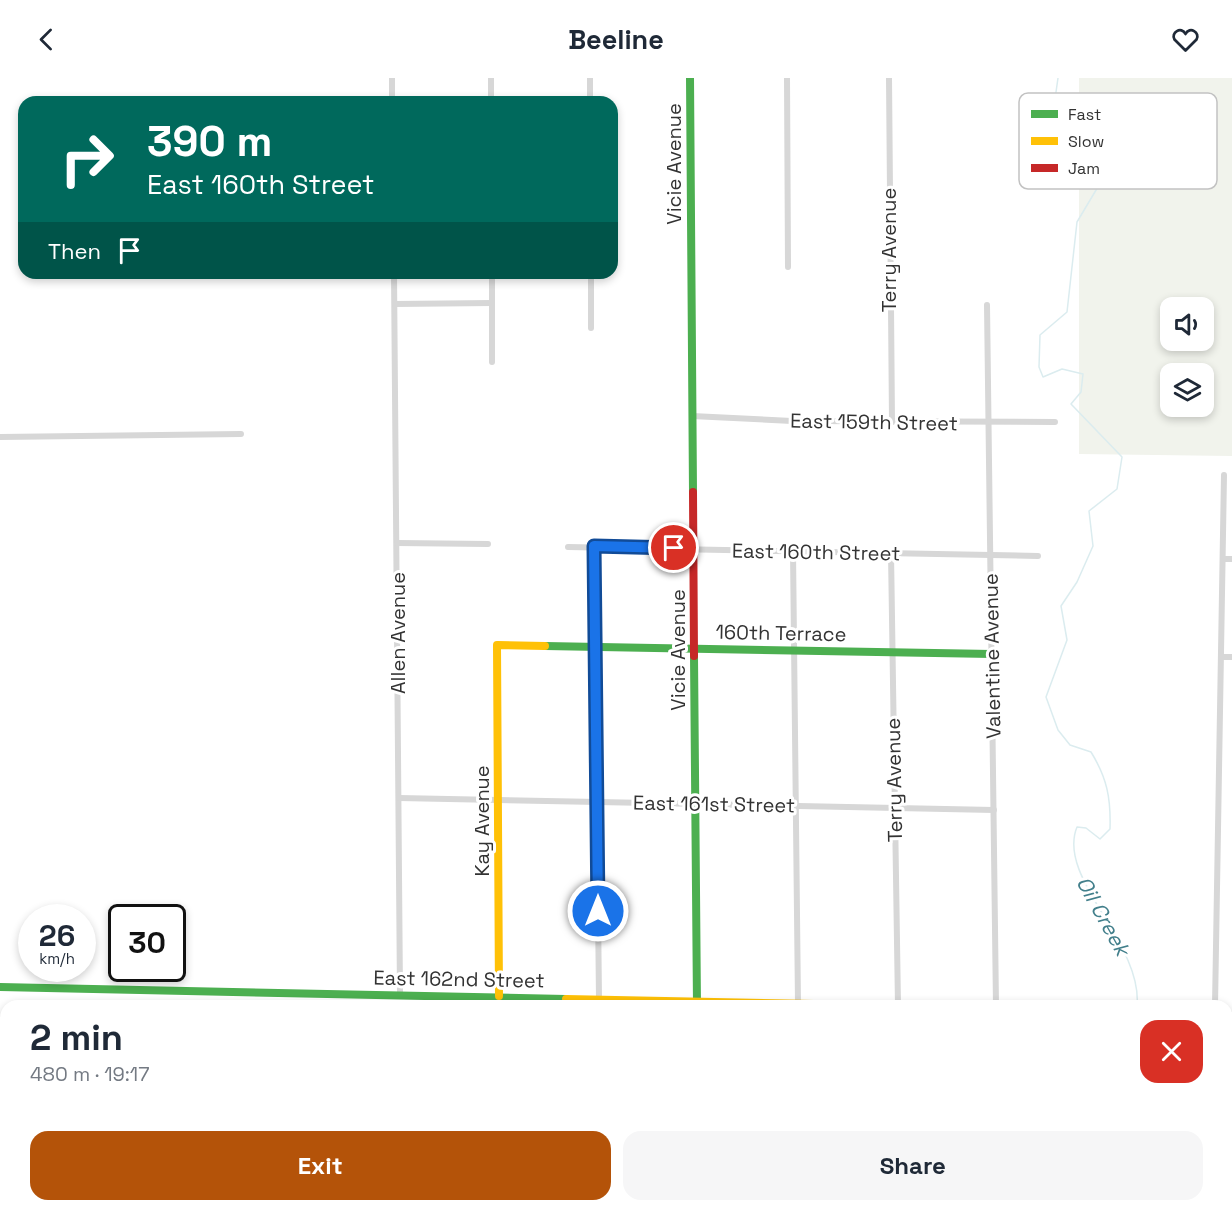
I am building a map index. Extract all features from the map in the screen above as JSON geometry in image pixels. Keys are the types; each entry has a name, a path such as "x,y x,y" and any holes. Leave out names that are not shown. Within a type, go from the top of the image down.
{"street":[{"path":"392,78 392,96"},
{"path":"491,78 491,96"},
{"path":"590,78 590,96"},
{"name":"Vicie Avenue","path":"690,78 697,1000"},
{"path":"786,78 788,267"},
{"name":"Terry Avenue","path":"889,78 892,422"},
{"name":"Allen Avenue","path":"394,279 400,994"},
{"path":"492,279 492,362"},
{"path":"591,279 591,327"},
{"path":"395,304 492,303"},
{"name":"Valentine Avenue","path":"987,305 996,1000"},
{"name":"East 159th Street","path":"692,416 792,421 1055,422"},
{"path":"0,437 241,434"},
{"path":"1215,1000 1224,475"},
{"path":"397,543 488,544"},
{"path":"594,546 599,999"},
{"name":"East 160th Street","path":"568,547 1038,556"},
{"path":"793,551 798,1000"},
{"name":"Terry Avenue","path":"891,554 898,1000"},
{"path":"1223,559 1232,560"},
{"name":"160th Terrace","path":"497,645 992,654"},
{"name":"Kay Avenue","path":"497,645 500,996"},
{"path":"1221,657 1232,657"},
{"name":"East 161st Street","path":"399,798 994,810"},
{"name":"East 162nd Street","path":"0,987 619,1000"}],"shaded area":[{"path":"1079,78 1232,78 1232,456 1079,454 1079,189 1217,189 1217,93 1079,93"}],"waterway":[{"name":"Oil Creek","path":"1056,93 1058,78"},
{"name":"Oil Creek","path":"1097,189 1077,222 1067,312 1040,335 1039,367 1043,377 1062,369 1083,374 1081,392 1071,404 1122,457 1117,489 1089,511 1093,546 1077,582 1061,606 1067,640 1046,697 1058,730 1070,745 1091,752 1104,780 1109,798 1110,829 1100,839 1086,828 1077,827 1074,847 1078,868 1127,959 1135,982 1136,1000"}],"traffic: fast":[{"path":"690,78 693,492"},
{"path":"545,646 992,654"},
{"path":"694,656 697,1000"},
{"path":"0,987 566,999"}],"traffic: slow":[{"path":"499,996 497,645 545,646"},
{"path":"566,999 616,1000"}],"traffic: jam":[{"path":"693,492 694,656"}],"route":[{"path":"598,911 594,546 674,548"}]}
